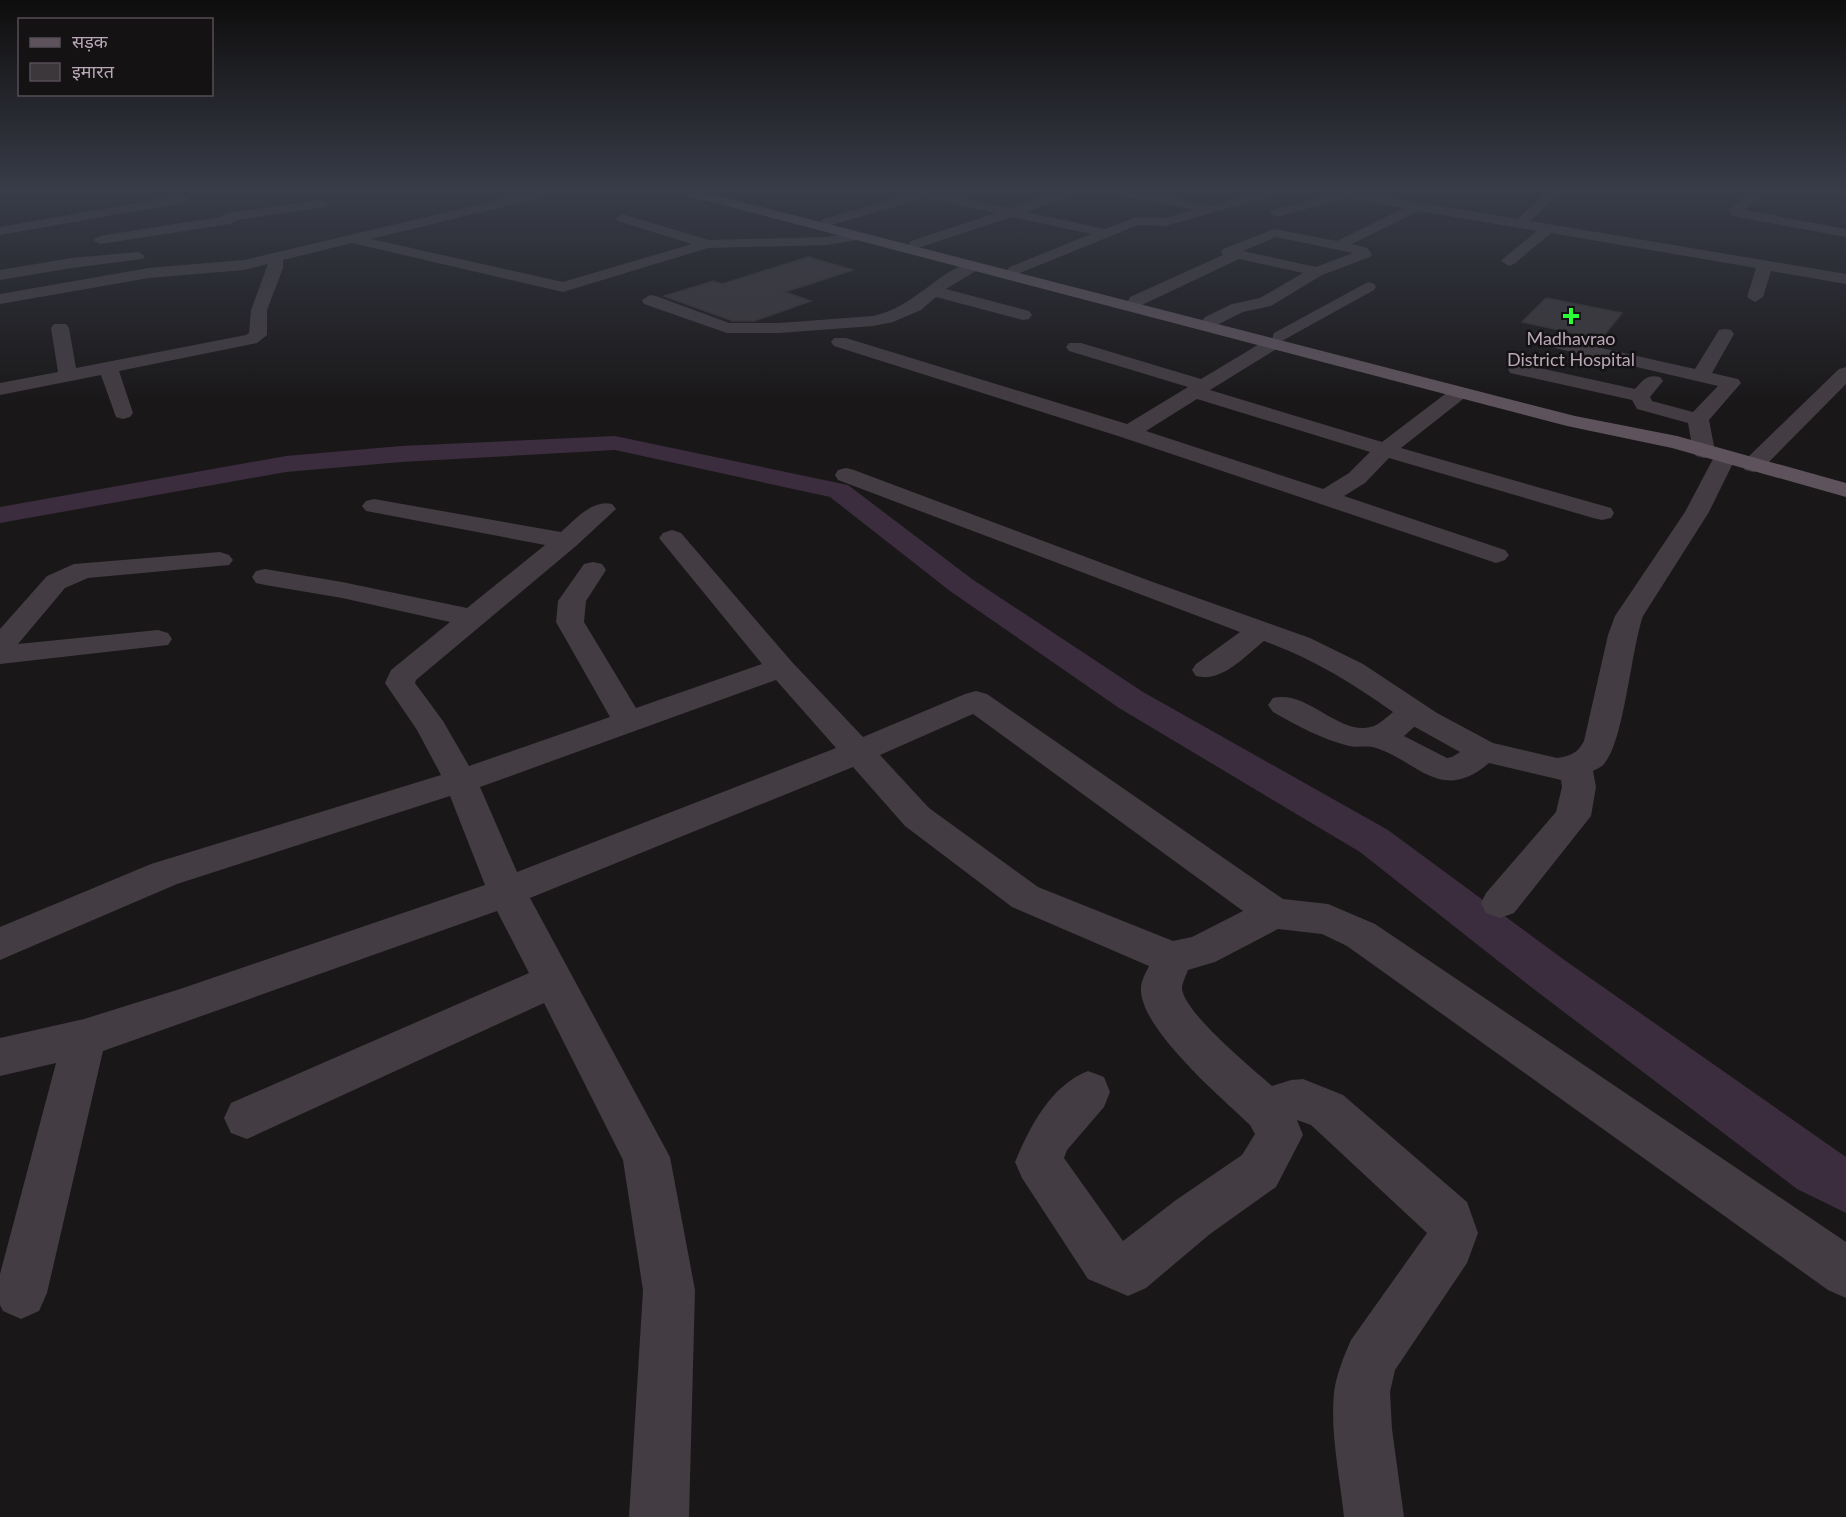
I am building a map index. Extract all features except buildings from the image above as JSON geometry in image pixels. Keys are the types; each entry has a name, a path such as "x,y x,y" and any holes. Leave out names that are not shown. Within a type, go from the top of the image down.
{"main road":[{"path":"962,262 1276,341 1582,414 1609,427"},
{"path":"977,262 1211,321 1276,341 1574,422 1609,427 1846,490"}],"street":[{"path":"0,275 84,262"},
{"path":"0,299 149,273 244,265 255,262"},
{"path":"0,389 242,341 258,335 259,310 276,262"},
{"path":"452,262 562,287 650,262"},
{"path":"1015,270 1035,262"},
{"path":"1136,302 1222,262"},
{"path":"1268,262 1317,272"},
{"path":"1211,321 1238,308 1265,302 1317,272 1344,262"},
{"path":"1745,262 1846,279"},
{"path":"1778,262 1846,273"},
{"path":"1755,297 1765,265"},
{"path":"650,300 727,328 779,328 873,321 892,317 915,306 933,291 974,266"},
{"path":"1129,432 1368,287"},
{"path":"933,291 1023,315"},
{"path":"60,328 68,376"},
{"path":"1700,376 1725,334"},
{"path":"840,342 1129,432 1496,555"},
{"path":"1561,344 1731,384 1698,419"},
{"path":"1076,347 1385,450 1602,513"},
{"path":"108,368 123,412"},
{"path":"1640,396 1665,368"},
{"path":"1517,369 1640,396"},
{"path":"1753,465 1846,373"},
{"path":"1325,498 1357,478 1385,450 1460,392"},
{"path":"846,475 1324,654 1352,669 1413,712 1484,751 1557,769 1575,766 1592,757 1600,741 1622,635 1629,616 1697,512 1715,454 1698,419 1644,405 1640,396"},
{"path":"374,506 567,541"},
{"path":"604,509 402,676 400,684 432,728 461,781 507,892 646,1157 669,1290 659,1517"},
{"path":"672,538 781,668 917,818 1025,897 1172,958 1201,951 1274,913"},
{"path":"0,647 49,589 66,576 83,570 220,560"},
{"path":"593,570 572,598 567,610 570,622 628,722"},
{"path":"265,577 342,590 472,618"},
{"path":"1207,670 1262,629"},
{"path":"0,655 158,639"},
{"path":"0,944 164,874 461,781 781,668"},
{"path":"0,1057 84,1038 191,1003 507,892 858,752 976,701 1274,913 1328,919 1361,935 1846,1272"},
{"path":"1284,705 1340,733 1379,736 1440,768 1461,769 1484,751"},
{"path":"1379,736 1413,712"},
{"path":"1500,903 1573,816 1579,787 1575,766"},
{"path":"1088,1092 1050,1136 1039,1162 1106,1261 1128,1270 1193,1217 1259,1171 1280,1135 1266,1110 1202,1051 1167,1007 1161,987 1172,958"},
{"path":"247,1118 554,980"},
{"path":"21,1293 84,1038"},
{"path":"1266,1110 1290,1100 1307,1099 1327,1110 1449,1220 1453,1233 1449,1245 1370,1359 1362,1392 1363,1429 1374,1517"}],"waterway":[{"path":"0,515 286,464 401,454 615,443 839,491 961,585 1131,700 1374,841 1547,973 1816,1170 1846,1186"}],"place":[{"name":"Madhavrao District Hospital","path":"1571,316"}]}
